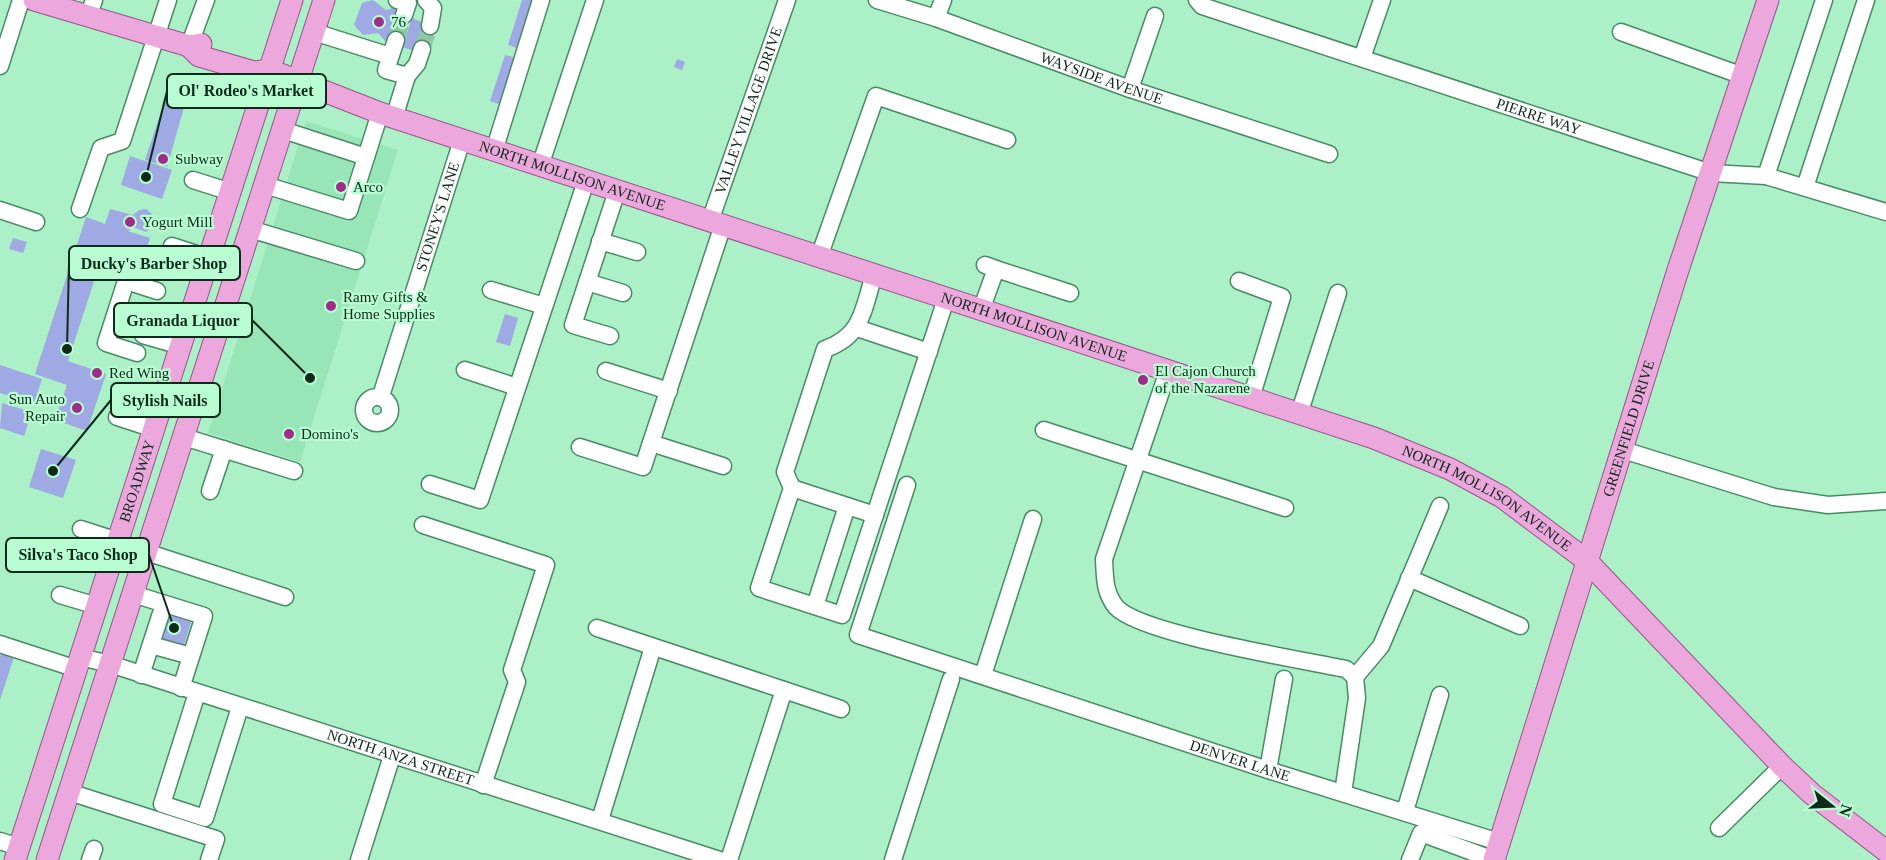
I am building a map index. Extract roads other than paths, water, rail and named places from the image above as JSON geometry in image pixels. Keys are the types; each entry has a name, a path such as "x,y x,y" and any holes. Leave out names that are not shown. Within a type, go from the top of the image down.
{"main road":[{"name":"NORTH MOLLISON AVENUE","path":"34,0 91,9 154,37 189,46 202,44 259,59 270,70 299,79 387,115 1374,438 1450,469 1502,497 1586,560 1782,766 1812,794 1886,851"},
{"name":"BROADWAY","path":"11,849 79,663 292,0"},
{"name":"BROADWAY","path":"46,860 324,0"},
{"name":"GREENFIELD DRIVE","path":"1496,854 1586,560 1768,0"}],"street":[{"path":"0,66 21,0"},
{"path":"80,209 101,148 122,141 154,37 168,0"},
{"path":"189,46 206,0"},
{"path":"426,0 433,8 430,26"},
{"path":"494,151 542,0"},
{"path":"540,166 595,0"},
{"name":"VALLEY VILLAGE DRIVE","path":"580,447 643,468 669,391 717,223 787,0"},
{"name":"WAYSIDE AVENUE","path":"877,0 936,18 1130,89 1329,154"},
{"path":"936,18 943,0"},
{"name":"PIERRE WAY","path":"1197,0 1202,6 1711,173 1766,176 1886,212"},
{"path":"1362,58 1382,0"},
{"path":"1766,176 1824,0"},
{"path":"1805,187 1866,0"},
{"path":"1130,89 1155,16"},
{"path":"314,32 390,56"},
{"path":"1621,32 1743,76"},
{"path":"396,40 386,70 407,76"},
{"path":"265,185 349,211 366,157 407,76 417,64 422,49"},
{"path":"819,257 876,96 1007,140"},
{"path":"283,130 366,157"},
{"name":"STONEY'S LANE","path":"381,396 462,140"},
{"path":"193,180 231,192"},
{"path":"430,484 480,500 586,181"},
{"path":"610,336 573,325 617,191"},
{"path":"0,210 36,222"},
{"path":"250,229 356,261"},
{"path":"600,241 637,252"},
{"path":"172,246 209,258"},
{"path":"981,310 991,267 1070,293"},
{"path":"874,275 857,328 843,343 825,349 785,472 792,488 759,588 842,615 946,298"},
{"path":"137,353 106,343 126,281 157,291"},
{"path":"1239,281 1282,297 1251,398"},
{"path":"587,282 623,293"},
{"path":"491,290 544,306"},
{"path":"1299,414 1338,293"},
{"path":"857,328 929,352"},
{"path":"143,335 181,346"},
{"path":"465,370 518,387"},
{"path":"606,371 669,391"},
{"path":"1168,371 1104,559 1106,590 1117,608 1179,634 1346,669 1355,677 1357,698 1343,793"},
{"path":"117,417 154,429"},
{"path":"1044,429 1285,508"},
{"path":"184,436 294,471"},
{"path":"651,443 723,466"},
{"path":"210,492 224,449"},
{"path":"1623,450 1774,497 1828,505 1886,501"},
{"name":"DENVER LANE","path":"907,484 858,635 1268,770 1405,811 1496,854"},
{"path":"792,488 875,515"},
{"path":"815,606 847,506"},
{"path":"1355,677 1381,646 1440,506"},
{"path":"983,675 1033,519"},
{"path":"423,525 546,565 512,670 517,682 483,785"},
{"path":"81,529 118,541"},
{"path":"146,552 285,597"},
{"path":"1409,578 1520,626"},
{"path":"133,594 204,616 181,688"},
{"path":"60,595 97,606"},
{"path":"141,675 164,604"},
{"path":"597,628 841,709"},
{"name":"NORTH ANZA STREET","path":"0,644 79,663 110,664 720,860"},
{"path":"151,645 191,656"},
{"path":"600,820 653,647"},
{"path":"893,860 951,679"},
{"path":"1268,770 1284,679"},
{"path":"729,860 784,690"},
{"path":"197,693 162,804 205,818 240,707"},
{"path":"1405,811 1440,695"},
{"path":"359,860 392,756"},
{"path":"1719,828 1782,766"},
{"path":"69,792 216,839 209,860"},
{"path":"1410,860 1421,833 1496,854"}],"tunnel":[{"path":"396,40 404,15"},
{"path":"422,49 430,26"}],"place":[{"name":"76","path":"379,22"},
{"name":"Subway","path":"163,159"},
{"name":"Ol' Rodeo's Market","path":"146,177"},
{"name":"Arco","path":"341,187"},
{"name":"Yogurt Mill","path":"130,222"},
{"name":"Ramy Gifts & Home Supplies","path":"331,306"},
{"name":"Ducky's Barber Shop","path":"67,349"},
{"name":"Red Wing","path":"97,373"},
{"name":"Granada Liquor","path":"310,378"},
{"name":"El Cajon Church of the Nazarene","path":"1143,380"},
{"name":"Sun Auto Repair","path":"77,408"},
{"name":"Domino's","path":"289,434"},
{"name":"Stylish Nails","path":"53,471"},
{"name":"Silva's Taco Shop","path":"174,628"}]}
